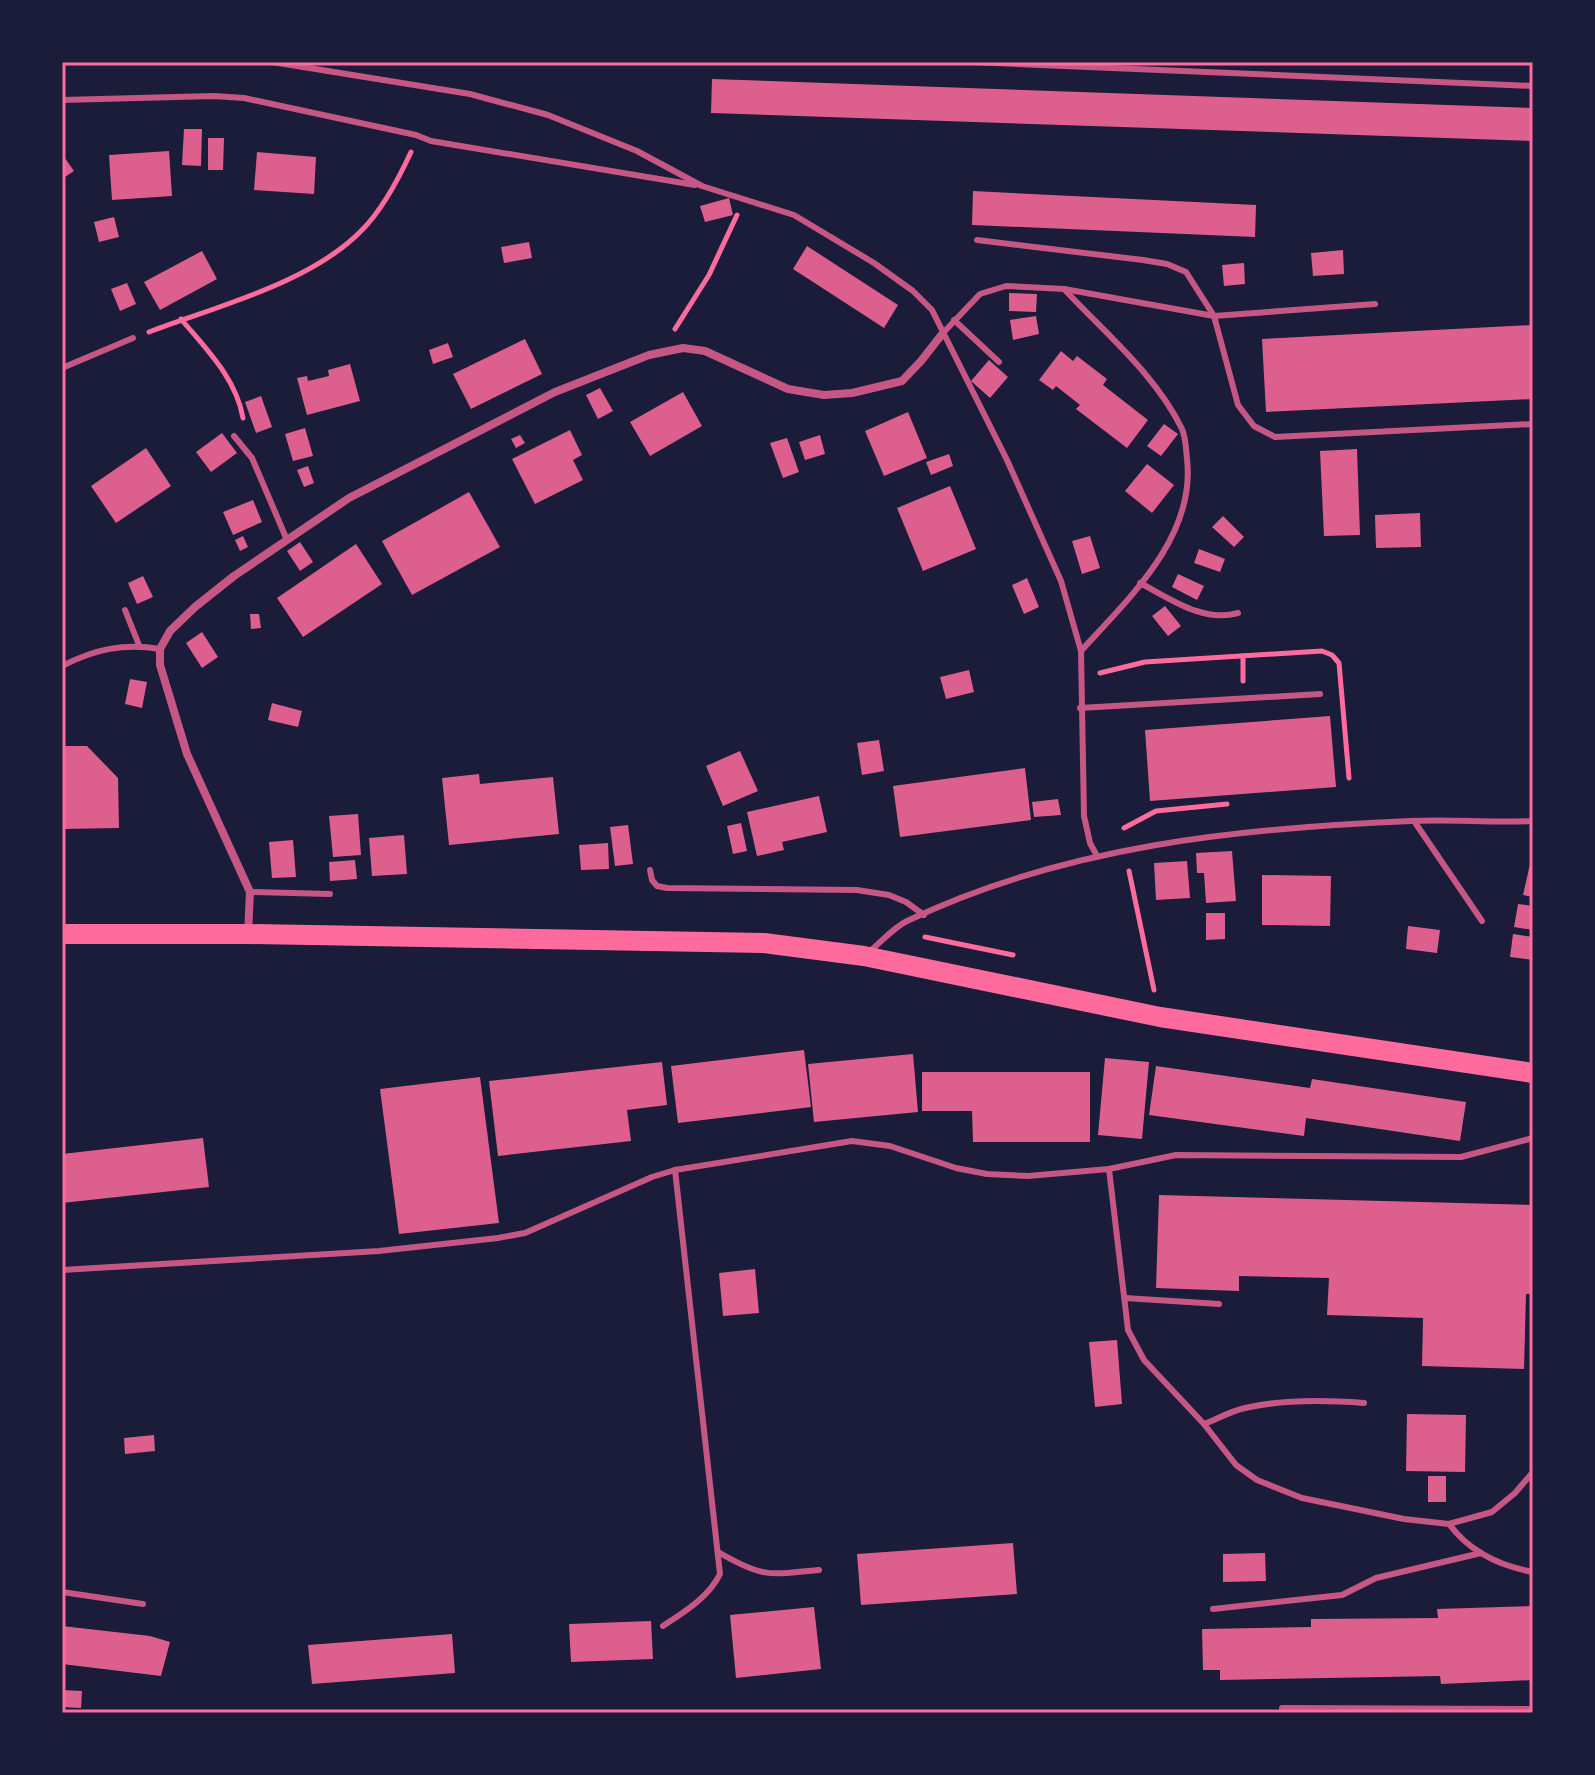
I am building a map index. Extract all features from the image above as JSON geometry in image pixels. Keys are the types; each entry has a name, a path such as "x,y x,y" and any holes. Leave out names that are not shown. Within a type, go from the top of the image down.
{"main road":[{"path":"62,934 764,943 864,956 1160,1017 1533,1073"}],"street":[{"path":"248,934 250,892 187,754 160,665 160,649 170,631 195,607 234,576 349,498 555,392 649,355 683,348 705,351 788,389 824,395 852,393 902,381 943,333"}],"lane":[{"path":"272,62 470,94 548,115 637,151 702,186"},
{"path":"972,62 1533,86"},
{"path":"62,100 244,98 416,135 431,141 702,186 794,215 874,263 913,291 932,310 1007,460 1061,581 1081,651 1084,816 1090,843 1097,856"},
{"path":"977,240 1167,264 1186,272 1214,316 1238,405 1254,426 1275,437 1533,424"},
{"path":"943,333 980,294 1006,286 1064,289 1214,316 1375,304"},
{"path":"1064,289 1148,378 1183,432 1188,470 1183,502 1170,544 1081,651"},
{"path":"954,320 999,362"},
{"path":"62,368 133,338"},
{"path":"234,436 248,450 287,540"},
{"path":"1140,583 1206,615 1223,618 1238,613"},
{"path":"125,610 139,645"},
{"path":"62,666 109,647 139,645 160,649"},
{"path":"1080,708 1320,694"},
{"path":"864,956 906,922 972,894 1097,856 1166,841 1291,828 1414,821 1533,821"},
{"path":"1414,821 1482,921"},
{"path":"650,870 657,886 667,888 871,892 906,902 924,915"},
{"path":"250,892 330,894"},
{"path":"62,1270 379,1251 498,1238 525,1233 652,1177 675,1170 852,1141 890,1146 956,1168 987,1174 1028,1176 1109,1169 1176,1155 1461,1157 1533,1138"},
{"path":"1109,1169 1128,1330 1144,1360 1204,1424 1236,1465 1275,1490 1302,1498 1389,1516 1449,1524 1492,1512 1515,1493 1533,1472"},
{"path":"663,1626 691,1607 715,1585 720,1574 675,1170"},
{"path":"1125,1298 1219,1304"},
{"path":"1204,1424 1243,1408 1275,1403 1326,1400 1364,1403"},
{"path":"1449,1524 1457,1535 1481,1553 1533,1572"},
{"path":"718,1552 750,1571 769,1575 819,1570"},
{"path":"1213,1609 1342,1595 1376,1578 1481,1553"},
{"path":"62,1592 143,1604"},
{"path":"1282,1708 1533,1709"}],"path":[{"path":"133,338 280,282 338,252 364,229 376,212 409,157 416,135"},
{"path":"665,351 680,318 716,263 743,198"},
{"path":"181,319 218,362 233,388 241,409 248,450"},
{"path":"1145,818 1156,811 1227,804"},
{"path":"1124,850 1153,985"}],"building":[{"path":"712,79 1533,108 1533,141 711,113"},
{"path":"184,129 202,129 201,166 182,165"},
{"path":"208,138 224,138 223,170 208,170"},
{"path":"169,151 172,196 112,200 109,155"},
{"path":"257,152 316,157 314,194 254,190"},
{"path":"62,154 74,171 62,179"},
{"path":"973,191 1256,205 1255,237 972,225"},
{"path":"729,198 733,215 705,222 700,206"},
{"path":"114,217 119,237 99,242 94,222"},
{"path":"529,242 532,258 504,263 501,247"},
{"path":"807,246 898,305 884,328 793,269"},
{"path":"1343,250 1344,274 1313,276 1311,253"},
{"path":"202,251 217,279 160,310 144,282"},
{"path":"1244,263 1245,284 1224,286 1222,265"},
{"path":"127,283 136,304 120,311 111,289"},
{"path":"1009,293 1037,294 1036,312 1009,311"},
{"path":"1036,316 1039,334 1013,340 1010,320"},
{"path":"1533,325 1533,399 1266,412 1262,339"},
{"path":"525,339 542,374 471,409 453,374"},
{"path":"448,343 453,357 433,364 429,350"},
{"path":"1061,351 1073,361 1077,356 1107,379 1103,385 1148,420 1127,448 1076,409 1080,405 1056,386 1053,390 1039,380"},
{"path":"989,360 1008,377 990,398 971,381"},
{"path":"350,364 360,401 307,415 297,378 307,376 308,381 329,376 328,370"},
{"path":"600,388 613,411 598,419 586,395"},
{"path":"683,392 702,426 650,456 630,422"},
{"path":"261,396 272,427 256,433 245,402"},
{"path":"908,412 927,458 884,476 865,431"},
{"path":"1164,424 1178,434 1161,456 1147,446"},
{"path":"305,428 313,456 293,461 285,434"},
{"path":"570,430 582,455 573,460 583,480 535,504 512,459"},
{"path":"222,433 237,453 211,472 196,452"},
{"path":"520,435 525,443 516,448 511,439"},
{"path":"820,435 825,454 805,460 799,442"},
{"path":"787,438 799,472 783,478 770,443"},
{"path":"146,448 171,486 116,523 91,486"},
{"path":"1357,449 1360,535 1324,536 1320,451"},
{"path":"949,454 953,466 931,475 926,462"},
{"path":"1147,464 1174,485 1152,513 1125,491"},
{"path":"308,466 314,483 304,487 297,470"},
{"path":"950,486 976,549 923,571 897,508"},
{"path":"469,492 500,547 412,595 382,541"},
{"path":"253,500 262,522 233,535 223,512"},
{"path":"1420,513 1421,547 1376,548 1375,515"},
{"path":"1223,516 1244,537 1234,547 1212,527"},
{"path":"243,536 248,547 240,551 235,540"},
{"path":"1090,536 1100,568 1082,574 1072,541"},
{"path":"300,542 313,562 300,571 287,551"},
{"path":"356,544 382,584 303,637 277,598"},
{"path":"1199,549 1225,559 1220,572 1194,563"},
{"path":"1178,574 1204,586 1197,600 1172,587"},
{"path":"143,576 153,597 137,604 128,583"},
{"path":"1027,578 1039,607 1024,614 1012,585"},
{"path":"1165,606 1181,626 1168,636 1152,616"},
{"path":"250,614 259,614 261,628 251,629"},
{"path":"202,632 218,657 202,668 186,643"},
{"path":"969,670 974,692 946,699 940,677"},
{"path":"130,679 147,682 142,708 125,704"},
{"path":"272,703 302,711 298,727 268,720"},
{"path":"1330,716 1336,787 1150,801 1145,730"},
{"path":"879,740 884,771 862,775 857,743"},
{"path":"62,746 87,746 118,778 119,828 62,829"},
{"path":"740,751 758,791 723,806 706,766"},
{"path":"1025,768 1031,820 900,837 893,786"},
{"path":"479,774 480,784 553,777 559,834 449,845 442,778"},
{"path":"819,796 827,832 782,842 784,850 757,856 747,812"},
{"path":"1058,799 1061,815 1034,817 1032,802"},
{"path":"358,814 361,855 333,857 329,816"},
{"path":"741,823 747,851 733,854 727,826"},
{"path":"628,825 633,864 615,866 610,827"},
{"path":"404,835 407,874 372,876 369,838"},
{"path":"293,840 296,877 272,878 269,842"},
{"path":"608,843 609,869 581,870 579,845"},
{"path":"1232,851 1236,901 1206,903 1204,873 1197,873 1196,853"},
{"path":"355,860 357,879 330,881 329,862"},
{"path":"1187,861 1190,898 1156,900 1154,863"},
{"path":"1530,864 1533,865 1533,897 1523,895"},
{"path":"1262,875 1331,876 1330,926 1262,925"},
{"path":"1518,904 1533,906 1533,930 1514,927"},
{"path":"1206,913 1225,913 1225,939 1206,940"},
{"path":"1408,926 1440,930 1437,953 1406,949"},
{"path":"1513,934 1533,937 1533,960 1510,957"},
{"path":"804,1050 811,1107 678,1123 671,1066"},
{"path":"913,1054 918,1112 814,1122 808,1064"},
{"path":"1105,1058 1149,1062 1142,1139 1098,1135"},
{"path":"662,1062 667,1105 627,1110 631,1141 498,1156 489,1081"},
{"path":"1156,1066 1310,1088 1312,1079 1466,1102 1460,1141 1306,1118 1304,1136 1149,1115"},
{"path":"922,1072 1090,1072 1090,1142 973,1142 972,1111 922,1111"},
{"path":"480,1077 499,1223 399,1234 380,1089"},
{"path":"203,1138 209,1187 62,1203 62,1154"},
{"path":"1159,1195 1533,1205 1533,1294 1526,1294 1524,1369 1422,1366 1423,1318 1327,1315 1329,1278 1239,1276 1239,1291 1156,1288"},
{"path":"755,1269 759,1313 723,1316 719,1273"},
{"path":"1117,1340 1122,1404 1095,1407 1089,1342"},
{"path":"1407,1414 1466,1415 1465,1472 1406,1471"},
{"path":"154,1435 155,1451 125,1454 124,1438"},
{"path":"1428,1476 1446,1476 1446,1502 1428,1502"},
{"path":"1013,1543 1017,1594 861,1605 857,1554"},
{"path":"1265,1553 1266,1581 1223,1582 1223,1554"},
{"path":"1533,1606 1533,1680 1441,1684 1440,1676 1220,1680 1220,1670 1203,1670 1202,1629 1311,1627 1311,1619 1438,1618 1437,1609"},
{"path":"814,1607 821,1669 736,1678 730,1615"},
{"path":"651,1621 653,1659 571,1662 569,1624"},
{"path":"62,1626 150,1636 170,1642 161,1676 62,1664"},
{"path":"452,1634 455,1673 312,1684 308,1645"},
{"path":"62,1690 82,1691 81,1708 62,1707"}]}
